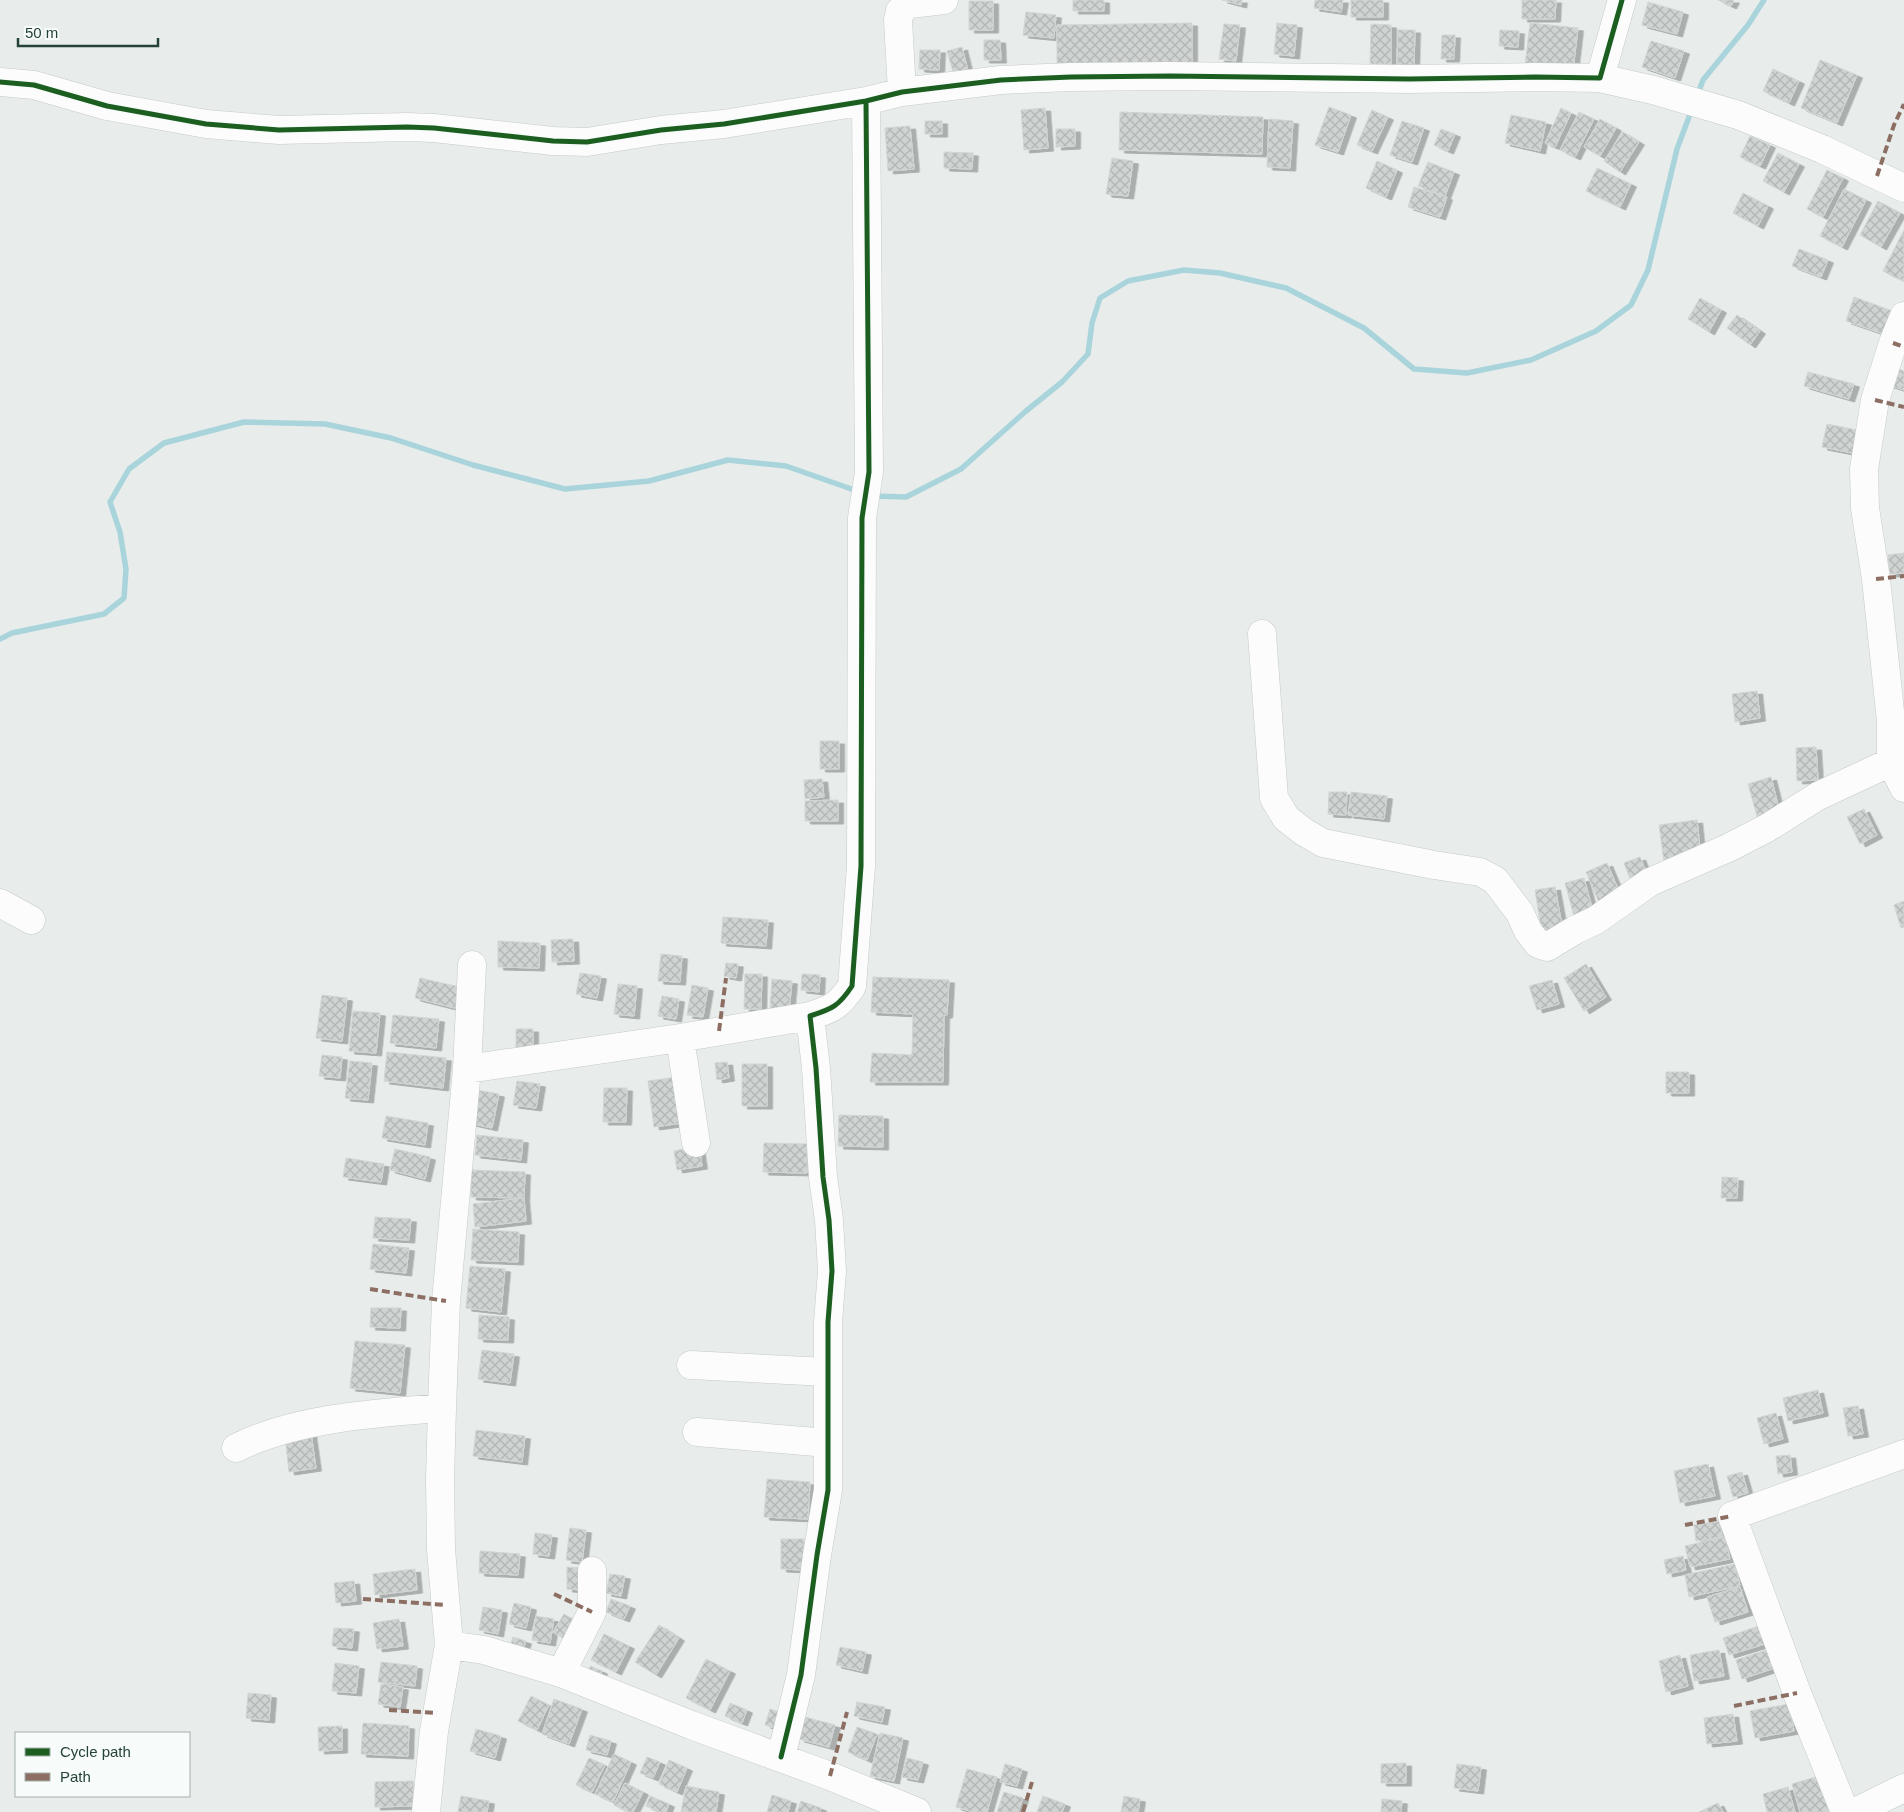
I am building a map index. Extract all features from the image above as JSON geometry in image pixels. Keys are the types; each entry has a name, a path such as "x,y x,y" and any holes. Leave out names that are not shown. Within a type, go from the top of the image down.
{"street":[{"path":"902,92 898,20 900,11 910,4 944,0"},
{"path":"1600,78 1622,0"},
{"path":"0,82 34,85 108,106 206,124 279,130 434,128 553,141 587,142 661,130 724,124 866,102 902,92 1001,80 1071,77 1217,76 1409,80 1535,77 1600,78 1653,90 1738,115 1822,149 1904,188"},
{"path":"467,1069 680,1038 810,1016 827,1011 842,1001 852,986 861,866 862,518 870,472 866,102"},
{"path":"1904,316 1893,343 1875,400 1864,468 1865,508 1876,579 1897,758 1904,788"},
{"path":"1262,634 1274,798 1286,818 1304,832 1323,843 1480,872 1495,880 1520,913 1528,931 1538,944 1548,947 1575,930 1596,920 1625,897 1650,882 1728,848 1767,828 1818,796 1897,758"},
{"path":"0,903 31,920"},
{"path":"426,1812 431,1750 449,1645 441,1549 442,1408 446,1301 467,1069 472,965"},
{"path":"780,1757 802,1666 828,1490 827,1372 832,1262 810,1016"},
{"path":"680,1038 696,1143"},
{"path":"691,1365 827,1372"},
{"path":"236,1448 255,1438 288,1428 387,1412 442,1408"},
{"path":"697,1432 828,1443"},
{"path":"1845,1812 1796,1693 1732,1516 1904,1454"},
{"path":"561,1672 592,1612 592,1571"},
{"path":"449,1645 484,1650 561,1672 691,1725 780,1757 917,1812"},
{"path":"1855,1812 1904,1788"}],"building":[{"path":"1073,0 1104,0 1104,11 1073,11"},
{"path":"1222,0 1242,0 1241,5"},
{"path":"1315,0 1343,0 1341,12 1314,8"},
{"path":"1351,0 1383,0 1383,17 1351,17"},
{"path":"1522,0 1556,0 1555,19 1522,19"},
{"path":"1718,0 1734,0 1731,6"},
{"path":"969,1 993,1 993,30 969,30"},
{"path":"1648,2 1683,12 1677,34 1642,25"},
{"path":"1026,12 1056,15 1054,38 1023,35"},
{"path":"1192,23 1192,64 1057,66 1057,25"},
{"path":"1277,23 1297,25 1294,56 1274,54"},
{"path":"1530,23 1578,28 1573,70 1525,65"},
{"path":"1224,24 1240,25 1236,61 1219,59"},
{"path":"1371,24 1391,25 1391,64 1370,64"},
{"path":"1398,30 1415,30 1414,65 1397,65"},
{"path":"1500,30 1519,31 1518,47 1499,46"},
{"path":"1442,35 1455,35 1454,59 1441,59"},
{"path":"984,40 1000,40 1001,60 984,60"},
{"path":"1651,41 1684,51 1675,78 1642,67"},
{"path":"962,47 968,71 954,75 947,51"},
{"path":"920,50 940,50 939,70 919,69"},
{"path":"1820,60 1857,75 1837,123 1801,108"},
{"path":"1773,69 1799,81 1789,103 1763,91"},
{"path":"1329,107 1351,115 1338,152 1315,145"},
{"path":"1045,108 1048,148 1024,150 1021,110"},
{"path":"1561,108 1571,113 1555,147 1545,143"},
{"path":"1372,110 1388,117 1372,151 1357,145"},
{"path":"1120,112 1263,117 1262,154 1119,150"},
{"path":"1579,112 1594,119 1575,157 1560,150"},
{"path":"1511,115 1546,122 1540,151 1505,143"},
{"path":"1269,119 1293,121 1290,168 1267,167"},
{"path":"1600,119 1616,128 1600,156 1584,147"},
{"path":"925,121 942,121 942,134 925,134"},
{"path":"1402,121 1424,128 1412,162 1390,155"},
{"path":"910,126 914,169 888,171 885,128"},
{"path":"1056,129 1075,129 1075,146 1056,147"},
{"path":"1441,129 1455,134 1448,151 1434,145"},
{"path":"1623,132 1639,142 1620,172 1604,161"},
{"path":"1750,136 1770,145 1760,166 1740,157"},
{"path":"944,152 973,153 972,169 944,168"},
{"path":"1778,153 1799,164 1784,192 1763,181"},
{"path":"1112,158 1133,161 1128,196 1106,194"},
{"path":"1377,161 1397,170 1386,197 1366,188"},
{"path":"1428,162 1454,172 1445,196 1418,186"},
{"path":"1597,168 1631,184 1620,207 1586,191"},
{"path":"1827,170 1843,178 1823,217 1807,209"},
{"path":"1414,187 1447,197 1440,217 1408,207"},
{"path":"1844,189 1866,200 1842,247 1820,236"},
{"path":"1743,193 1768,206 1758,226 1733,213"},
{"path":"1878,201 1900,213 1881,247 1860,235"},
{"path":"1904,230 1904,281 1883,271"},
{"path":"1799,249 1828,260 1821,277 1792,266"},
{"path":"1854,297 1898,313 1890,336 1846,321"},
{"path":"1700,298 1721,310 1709,332 1688,319"},
{"path":"1737,315 1760,331 1750,345 1727,328"},
{"path":"1892,367 1904,371 1904,390 1886,384"},
{"path":"1808,372 1854,384 1849,399 1804,386"},
{"path":"1827,424 1862,431 1858,454 1822,447"},
{"path":"1904,553 1904,573 1890,574 1888,555"},
{"path":"1757,691 1760,718 1735,722 1732,694"},
{"path":"820,741 839,741 839,769 820,769"},
{"path":"1816,747 1818,780 1797,781 1796,748"},
{"path":"1771,777 1781,817 1759,823 1748,784"},
{"path":"822,779 824,797 805,799 804,780"},
{"path":"1329,792 1347,792 1346,815 1328,814"},
{"path":"1351,792 1387,796 1384,819 1348,815"},
{"path":"838,800 838,821 805,821 805,801"},
{"path":"1864,809 1877,835 1860,844 1847,817"},
{"path":"1697,820 1701,857 1664,862 1659,825"},
{"path":"1640,857 1649,879 1633,886 1624,863"},
{"path":"1607,863 1622,898 1601,907 1586,872"},
{"path":"1584,878 1594,915 1575,920 1565,883"},
{"path":"1555,887 1563,931 1542,934 1535,890"},
{"path":"1904,901 1904,927 1901,928 1894,905"},
{"path":"723,917 768,920 766,946 721,943"},
{"path":"573,939 574,961 552,962 551,940"},
{"path":"498,941 540,943 539,968 498,967"},
{"path":"661,954 682,956 680,982 658,981"},
{"path":"726,963 738,964 736,978 724,976"},
{"path":"1586,964 1606,997 1584,1011 1564,978"},
{"path":"580,973 601,976 597,998 576,994"},
{"path":"745,974 762,974 761,1009 744,1009"},
{"path":"802,974 820,975 819,992 801,990"},
{"path":"873,977 949,980 947,1015 944,1015 943,1082 870,1082 872,1053 912,1055 913,1014 871,1012"},
{"path":"420,978 460,987 455,1008 415,998"},
{"path":"772,979 792,981 789,1011 770,1010"},
{"path":"1552,980 1559,1004 1537,1010 1529,986"},
{"path":"618,984 637,986 634,1016 614,1014"},
{"path":"692,985 708,988 703,1017 687,1015"},
{"path":"322,995 347,998 342,1041 316,1038"},
{"path":"662,996 679,999 676,1019 658,1016"},
{"path":"353,1011 380,1013 376,1053 349,1051"},
{"path":"393,1015 439,1019 436,1048 390,1043"},
{"path":"516,1029 533,1029 533,1049 516,1049"},
{"path":"387,1052 446,1058 443,1088 384,1081"},
{"path":"322,1055 342,1057 340,1078 319,1076"},
{"path":"350,1061 372,1063 368,1100 345,1098"},
{"path":"727,1062 729,1078 717,1080 715,1063"},
{"path":"742,1064 767,1064 767,1106 742,1106"},
{"path":"1666,1072 1689,1072 1689,1093 1666,1093"},
{"path":"677,1077 682,1123 654,1127 648,1081"},
{"path":"517,1081 540,1084 536,1108 513,1105"},
{"path":"604,1088 627,1088 626,1122 603,1122"},
{"path":"477,1090 499,1094 492,1128 470,1123"},
{"path":"839,1115 883,1116 883,1147 838,1146"},
{"path":"386,1116 428,1123 425,1145 382,1138"},
{"path":"477,1135 523,1140 521,1160 475,1155"},
{"path":"764,1143 807,1144 807,1173 763,1172"},
{"path":"699,1146 702,1166 677,1170 674,1151"},
{"path":"395,1149 430,1157 425,1179 390,1170"},
{"path":"346,1158 384,1164 381,1182 343,1177"},
{"path":"471,1170 525,1172 524,1198 471,1197"},
{"path":"1722,1177 1738,1178 1737,1198 1721,1198"},
{"path":"524,1198 526,1221 475,1227 473,1204"},
{"path":"375,1217 411,1219 409,1240 373,1238"},
{"path":"473,1229 519,1232 518,1262 471,1260"},
{"path":"373,1244 409,1248 406,1273 370,1269"},
{"path":"470,1266 505,1269 501,1312 466,1308"},
{"path":"371,1308 401,1308 400,1328 370,1327"},
{"path":"479,1315 509,1317 508,1340 478,1339"},
{"path":"355,1341 405,1345 400,1393 350,1388"},
{"path":"482,1350 514,1354 510,1383 478,1379"},
{"path":"1818,1390 1823,1413 1788,1421 1783,1398"},
{"path":"1858,1406 1863,1434 1848,1436 1843,1408"},
{"path":"1776,1413 1783,1439 1764,1444 1757,1418"},
{"path":"476,1430 525,1436 522,1462 473,1456"},
{"path":"311,1433 316,1468 289,1472 285,1436"},
{"path":"1790,1455 1792,1472 1778,1474 1776,1456"},
{"path":"1708,1464 1715,1496 1680,1503 1674,1471"},
{"path":"1742,1472 1748,1493 1733,1497 1727,1476"},
{"path":"767,1479 810,1482 808,1519 764,1517"},
{"path":"1720,1521 1722,1537 1696,1541 1694,1525"},
{"path":"570,1528 586,1530 582,1562 566,1560"},
{"path":"535,1533 552,1535 549,1556 533,1554"},
{"path":"1725,1537 1730,1559 1690,1567 1685,1546"},
{"path":"781,1539 804,1539 803,1570 781,1569"},
{"path":"480,1551 520,1554 518,1575 479,1573"},
{"path":"1683,1556 1686,1570 1667,1574 1664,1560"},
{"path":"1735,1564 1740,1586 1689,1597 1685,1575"},
{"path":"567,1567 584,1568 583,1590 567,1589"},
{"path":"415,1569 417,1590 375,1595 373,1574"},
{"path":"610,1574 625,1576 621,1596 606,1593"},
{"path":"354,1581 356,1601 336,1603 334,1583"},
{"path":"1740,1587 1748,1612 1715,1622 1707,1597"},
{"path":"611,1599 630,1606 624,1619 606,1612"},
{"path":"514,1603 531,1607 526,1628 509,1624"},
{"path":"483,1607 502,1610 498,1634 479,1630"},
{"path":"564,1614 580,1624 569,1642 553,1632"},
{"path":"536,1616 554,1619 550,1643 532,1640"},
{"path":"399,1619 403,1646 377,1649 373,1623"},
{"path":"659,1625 679,1638 656,1675 635,1662"},
{"path":"1759,1626 1765,1644 1729,1655 1723,1638"},
{"path":"334,1628 354,1629 352,1648 332,1646"},
{"path":"604,1634 629,1646 616,1672 591,1660"},
{"path":"513,1637 526,1641 521,1656 508,1652"},
{"path":"840,1647 866,1652 862,1671 836,1665"},
{"path":"1769,1649 1775,1668 1742,1679 1736,1660"},
{"path":"1719,1650 1724,1676 1694,1681 1690,1655"},
{"path":"1680,1655 1688,1686 1666,1692 1659,1661"},
{"path":"706,1659 730,1671 710,1710 686,1698"},
{"path":"381,1662 417,1666 415,1686 378,1682"},
{"path":"335,1663 359,1666 356,1693 332,1691"},
{"path":"590,1666 602,1671 598,1683 585,1678"},
{"path":"381,1684 403,1687 400,1707 378,1704"},
{"path":"248,1693 271,1695 269,1720 246,1718"},
{"path":"531,1696 549,1705 537,1730 518,1721"},
{"path":"554,1699 582,1709 569,1744 542,1734"},
{"path":"857,1702 885,1707 882,1722 854,1716"},
{"path":"730,1703 747,1710 742,1723 725,1716"},
{"path":"1789,1704 1794,1731 1755,1738 1750,1711"},
{"path":"770,1709 789,1715 784,1731 765,1725"},
{"path":"1733,1714 1737,1741 1707,1744 1704,1718"},
{"path":"805,1717 835,1725 829,1747 799,1739"},
{"path":"363,1723 409,1726 408,1756 361,1754"},
{"path":"342,1726 342,1750 319,1751 318,1727"},
{"path":"857,1727 877,1734 867,1760 848,1752"},
{"path":"476,1729 501,1736 495,1758 470,1751"},
{"path":"880,1733 903,1738 894,1781 870,1776"},
{"path":"590,1735 611,1741 607,1755 586,1750"},
{"path":"614,1754 631,1762 613,1802 595,1794"},
{"path":"647,1757 660,1762 653,1778 640,1773"},
{"path":"589,1758 605,1765 592,1792 576,1785"},
{"path":"907,1758 923,1762 918,1780 902,1777"},
{"path":"669,1760 687,1768 677,1792 659,1784"},
{"path":"1406,1763 1406,1783 1381,1783 1381,1764"},
{"path":"1005,1764 1022,1769 1017,1786 1000,1782"},
{"path":"1457,1764 1481,1767 1478,1791 1454,1788"},
{"path":"967,1769 997,1777 987,1812 974,1812 956,1807"},
{"path":"1819,1776 1829,1812 1800,1812 1792,1784"},
{"path":"413,1781 414,1806 375,1807 375,1782"},
{"path":"625,1783 643,1792 633,1812 628,1812 614,1805"},
{"path":"686,1786 719,1792 716,1812 681,1812"},
{"path":"1788,1787 1795,1812 1767,1812 1763,1794"},
{"path":"1004,1792 1023,1798 1018,1812 997,1812"},
{"path":"772,1795 791,1801 788,1812 767,1812"},
{"path":"461,1796 489,1801 487,1812 458,1812"},
{"path":"650,1796 669,1804 666,1812 646,1806"},
{"path":"1043,1796 1065,1804 1062,1812 1037,1812"},
{"path":"1124,1796 1140,1799 1138,1812 1121,1812"},
{"path":"1382,1799 1402,1801 1401,1812 1381,1812"},
{"path":"801,1801 821,1808 820,1812 797,1812"},
{"path":"1718,1803 1723,1812 1699,1812"}],"waterway":[{"path":"1697,96 1703,80 1748,25 1764,0"},
{"path":"873,496 906,497 961,469 1026,411 1062,382 1088,354 1092,323 1100,298 1128,281 1184,270 1220,273 1286,288 1364,328 1414,369 1467,373 1531,360 1596,331 1631,305 1648,270 1677,149 1692,109"},
{"path":"0,639 12,633 104,614 124,598 126,569 120,532 110,502 129,469 164,443 244,422 325,424 391,438 473,465 565,489 649,481 728,460 786,466 860,492"}],"marked path":[{"path":"1877,176 1894,125 1904,104"},
{"path":"1893,343 1904,347"},
{"path":"1875,400 1904,407"},
{"path":"1876,579 1904,576"},
{"path":"719,1031 726,978"},
{"path":"370,1289 446,1301"},
{"path":"1685,1525 1732,1516"},
{"path":"554,1594 592,1612"},
{"path":"363,1599 445,1605"},
{"path":"1734,1706 1797,1693"},
{"path":"389,1710 437,1713"},
{"path":"830,1776 847,1712"},
{"path":"1023,1812 1032,1782"}],"cycle path":[{"path":"0,82 34,85 107,106 206,124 279,130 434,128 553,141 587,142 661,130 724,124 866,101 902,92 1001,80 1170,76 1409,79 1600,78 1622,0"},
{"path":"781,1757 801,1675 828,1490 828,1322 832,1271 829,1220 823,1177 816,1068 810,1016 834,1006 852,986 861,866 862,518 869,472 866,101"}]}
